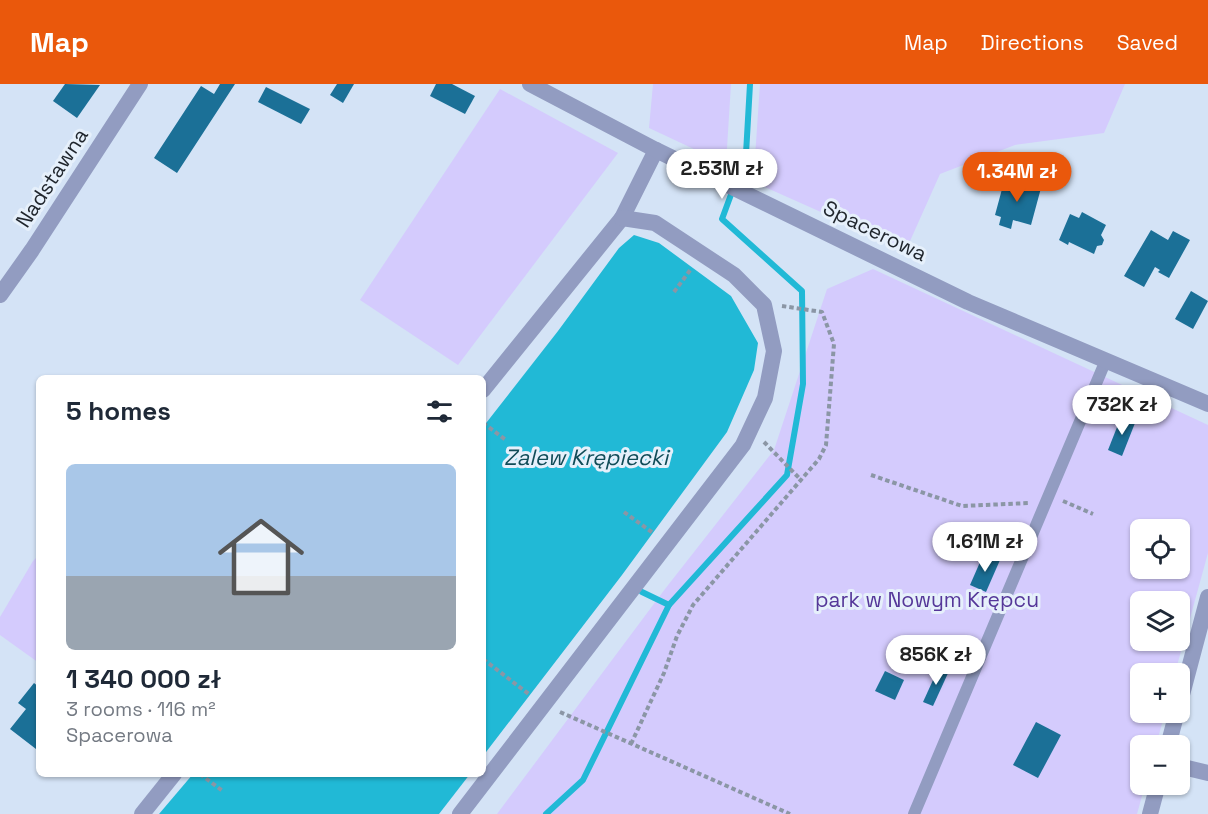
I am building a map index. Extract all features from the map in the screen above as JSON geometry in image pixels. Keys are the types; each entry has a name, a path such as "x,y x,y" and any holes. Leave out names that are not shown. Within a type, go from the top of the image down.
{"street":[{"name":"Nadstawna","path":"0,295 140,84"},
{"name":"Spacerowa","path":"530,84 656,150 968,302 1208,404"},
{"path":"486,386 622,218 656,150"},
{"path":"460,814 743,445 765,398 774,351 764,305 734,275 655,223 622,218"},
{"path":"1190,666 1207,604"},
{"path":"1190,769 1208,773"},
{"path":"142,814 172,777"},
{"path":"1150,814 1155,795"}],"lane":[{"path":"914,814 1106,360"}],"path":[{"path":"674,292 703,254"},
{"path":"631,744 664,673 677,636 693,605 799,478 819,459 826,445 834,344 822,312 790,307"},
{"path":"486,425 506,440"},
{"path":"777,454 799,478"},
{"path":"872,475 962,506 1047,499 1093,514"},
{"path":"624,512 668,544"},
{"path":"486,661 544,705 790,814"},
{"path":"204,777 224,792"}],"green space":[{"path":"653,84 731,84 726,164 649,128"},
{"path":"760,84 1125,84 1104,133 1015,145 940,174 906,250 749,180 755,157"},
{"path":"500,89 618,153 458,365 360,300"},
{"name":"park w Nowym Krępcu","path":"873,269 1208,425 1208,553 1190,618 1190,591 1130,591 1130,651 1181,651 1178,663 1130,663 1130,723 1162,723 1159,735 1130,735 1130,795 1142,795 1137,814 497,814 665,589 774,450 827,289"},
{"path":"36,558 36,661 0,635 0,617"}],"water":[{"name":"Zalew Krępiecki","path":"634,235 659,243 731,296 758,343 754,370 727,432 622,575 486,752 486,423 619,248"},
{"path":"190,777 468,777 439,814 159,814"}],"building":[{"path":"65,84 100,85 77,118 53,101"},
{"path":"220,84 235,84 177,173 154,158 201,86 214,94"},
{"path":"337,84 354,84 343,103 330,95"},
{"path":"436,84 452,84 475,96 465,114 430,96"},
{"path":"266,87 310,109 301,124 258,102"},
{"path":"1005,178 1041,188 1031,225 1013,220 1011,229 999,225 1001,217 995,215"},
{"path":"1082,212 1106,225 1101,235 1104,240 1102,245 1097,246 1094,254 1069,242 1068,245 1059,240 1070,214 1079,218"},
{"path":"1151,230 1168,240 1173,231 1190,240 1169,278 1158,272 1160,270 1155,267 1144,287 1124,276"},
{"path":"1191,291 1208,301 1193,329 1175,319"},
{"path":"1121,417 1135,423 1122,456 1108,450"},
{"path":"984,553 1000,560 986,592 970,585"},
{"path":"939,667 949,671 933,706 923,702"},
{"path":"885,671 904,680 895,700 875,691"},
{"path":"34,683 36,685 36,749 10,729 26,709 18,703"},
{"path":"1036,722 1061,735 1038,778 1013,765"}],"waterway":[{"path":"546,814 583,780 669,605 787,475 803,384 802,291 722,219 746,154 750,84"},
{"path":"642,592 669,605"}]}
